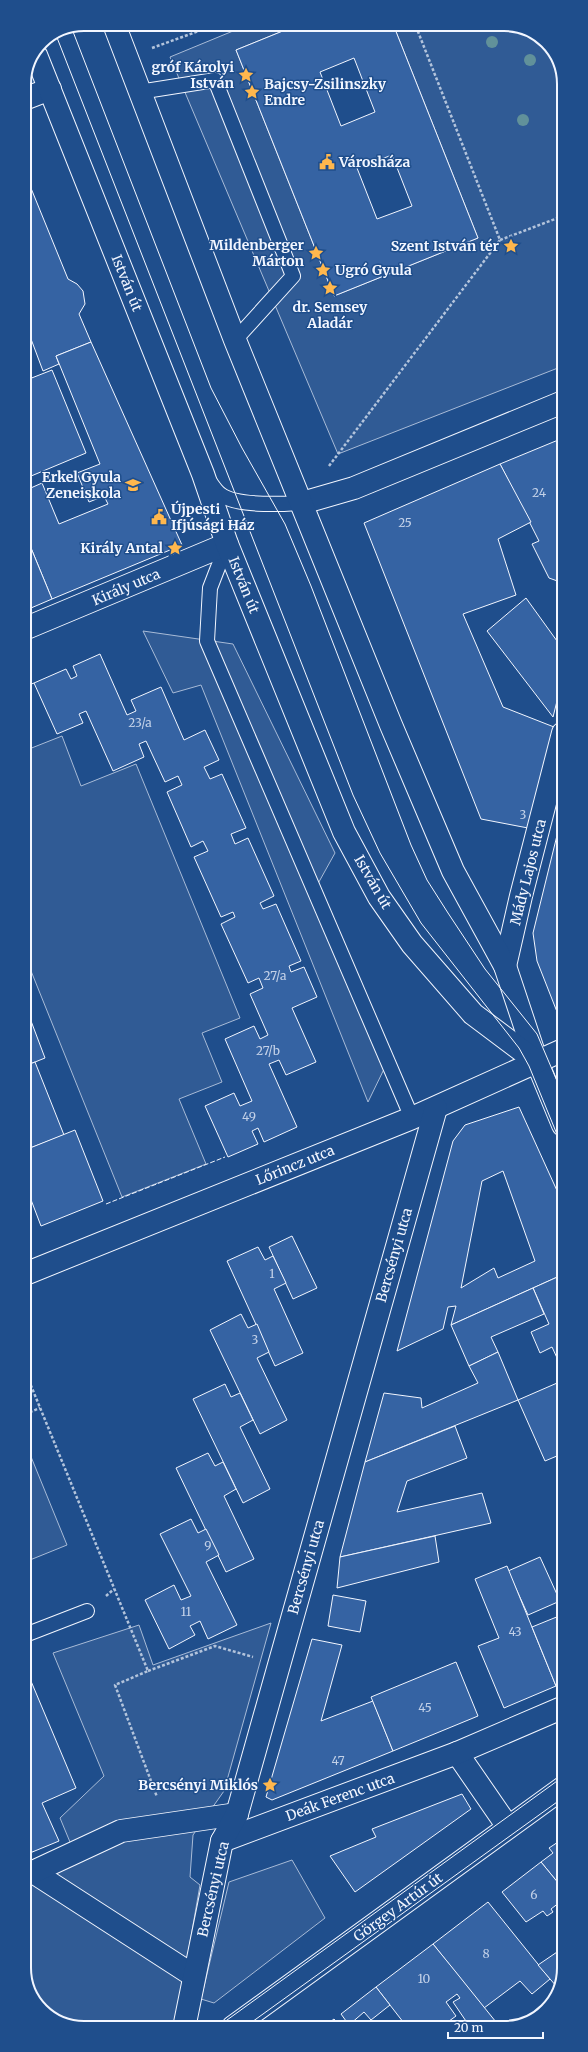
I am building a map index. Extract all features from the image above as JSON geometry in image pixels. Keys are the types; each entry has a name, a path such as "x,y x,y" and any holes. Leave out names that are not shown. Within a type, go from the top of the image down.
{"street":[{"name":"István út","path":"116,31 235,340 391,725 453,872 505,966 537,1062 557,1109"},
{"name":"István út","path":"38,58 203,474 227,544 344,832 379,897 412,944 473,1014 537,1062"},
{"path":"31,96 50,89"},
{"path":"302,503 354,488 557,404"},
{"name":"Király utca","path":"31,626 227,544"},
{"name":"Mády Lajos utca","path":"505,966 521,896 557,756"},
{"name":"Lőrincz utca","path":"31,1272 412,1118 557,1053"},
{"name":"Bercsényi utca","path":"185,2021 222,1841 236,1814 436,1108"},
{"name":"Deák Ferenc utca","path":"222,1841 457,1753 557,1710"},
{"path":"457,1753 508,1827"},
{"name":"Görgey Artúr út","path":"243,2021 557,1792"},
{"path":"31,1871 121,1831 236,1814"},
{"path":"31,1873 194,1976"}],"lane":[{"path":"139,92 215,80 294,276 235,340"},
{"path":"203,474 221,495 240,501 262,504 302,503"},
{"path":"227,544 210,588 207,641 412,1118"},
{"path":"31,1633 87,1611"}],"path":[{"path":"126,58 199,31"},
{"path":"418,31 500,240"},
{"path":"302,503 500,240 557,218"},
{"path":"31,1412 40,1408"},
{"path":"148,1671 215,1646 279,1665"}],"shaded area":[{"name":"Szent István tér","path":"233,31 283,31 236,50 334,296 478,238 396,31 508,31 525,35 539,44 553,63 557,84 557,368 338,454 170,57"},
{"path":"143,631 233,644 335,853 315,889 387,1063 368,1102 201,685 173,693"},
{"path":"62,736 81,786 136,764 240,1018 202,1033 222,1082 179,1099 206,1164 122,1197 31,971 31,748"},
{"path":"31,1457 67,1545 31,1560"},
{"path":"271,1623 224,1791 193,1835 190,1877 200,1885 176,2021 80,2021 70,2019 57,2014 44,2003 35,1989 32,1979 31,1873 75,1854 60,1818 104,1776 53,1653 139,1625 153,1665"},
{"path":"292,1860 325,1918 214,2003 201,1999 229,1882"}],"building":[{"name":"Városháza","path":"283,31 396,31 478,238 334,296 236,50","holes":["354,58 375,112 341,126 320,72","392,155 412,206 377,219 357,168"]},
{"path":"31,188 68,279 77,284 83,291 85,304 79,314 91,342 56,356 59,364 43,371 31,339"},
{"path":"91,342 182,545 52,599 31,548 31,488 42,483 59,524 108,504 104,496 89,502 77,473 100,464 56,356"},
{"path":"52,370 86,453 31,476 31,378"},
{"path":"557,440 557,581 549,578 532,544 539,541 500,464"},
{"path":"500,464 531,522 498,539 516,595 463,614 503,707 554,727 528,828 481,819 364,523"},
{"path":"31,548 52,599 31,608"},
{"path":"526,598 557,641 557,701 553,717 487,631"},
{"path":"100,654 127,715 136,711 131,700 161,687 184,740 205,730 219,760 204,767 210,779 222,774 246,828 231,834 235,844 248,838 274,896 260,903 263,909 276,904 301,961 289,966 291,972 304,967 317,997 292,1008 316,1062 286,1075 279,1060 269,1064 297,1127 264,1142 258,1128 252,1131 258,1144 228,1157 205,1106 234,1093 240,1106 252,1101 225,1039 254,1026 260,1039 268,1035 250,994 263,988 259,978 248,983 221,924 235,917 233,912 221,917 194,857 208,851 203,841 191,847 167,792 182,785 178,776 165,782 146,741 139,744 144,757 113,771 86,711 79,714 83,723 57,734 34,683 66,669 71,679 77,676 73,666"},
{"path":"557,835 557,1012 537,961 533,933"},
{"path":"31,1021 45,1058 31,1064"},
{"path":"35,1062 64,1135 31,1148 31,1064"},
{"path":"519,1107 557,1191 557,1277 451,1325 456,1306 448,1307 443,1329 397,1351 453,1141 465,1125","holes":["503,1171 535,1261 498,1278 494,1268 461,1288 482,1181"]},
{"path":"75,1130 103,1201 41,1226 31,1200 31,1148"},
{"path":"292,1236 317,1288 293,1299 269,1247"},
{"path":"258,1247 265,1260 273,1256 286,1283 274,1289 303,1353 275,1366 227,1261"},
{"path":"557,1277 557,1358 552,1347 540,1353 531,1332 549,1324 533,1288"},
{"path":"533,1288 544,1314 491,1337 498,1352 469,1366 451,1325"},
{"path":"241,1314 248,1328 257,1324 269,1352 257,1358 287,1420 260,1434 210,1330"},
{"path":"498,1352 518,1400 365,1462 384,1393 421,1398 422,1408 478,1383 469,1366"},
{"path":"557,1383 557,1456 545,1461 518,1400"},
{"path":"225,1384 231,1397 240,1393 253,1420 240,1427 270,1489 243,1503 193,1399"},
{"path":"455,1426 467,1458 407,1481 397,1512 482,1493 491,1523 340,1557 365,1462"},
{"path":"208,1453 215,1466 223,1462 236,1489 224,1496 254,1559 226,1572 176,1468"},
{"path":"191,1519 198,1533 206,1529 219,1555 206,1562 237,1625 208,1639 200,1621 190,1626 195,1635 169,1649 145,1600 174,1585 181,1600 191,1596 160,1534"},
{"path":"435,1536 439,1562 337,1588 340,1557"},
{"path":"540,1557 557,1594 557,1602 528,1615 508,1571"},
{"path":"507,1566 556,1686 504,1708 478,1646 499,1638 475,1579"},
{"path":"333,1595 366,1601 360,1632 328,1626"},
{"path":"557,1617 557,1686 556,1686 532,1627"},
{"path":"312,1639 342,1645 321,1721 373,1701 393,1751 272,1800 266,1797"},
{"path":"456,1662 478,1716 393,1751 371,1697"},
{"path":"31,1681 76,1788 42,1803 59,1841 31,1853"},
{"path":"462,1794 471,1809 355,1892 330,1856 376,1837 372,1829"},
{"path":"557,1843 557,1881 541,1862 553,1853 549,1848"},
{"path":"541,1862 557,1881 557,1904 551,1909 553,1912 547,1916 543,1911 526,1922 502,1892"},
{"path":"488,1902 550,1979 532,1994 520,1981 484,2008 433,1944"},
{"path":"433,1944 495,2021 466,2021 453,2002 460,1998 457,1994 446,2002 456,2016 449,2021 402,2021 376,1987"},
{"path":"557,1952 557,1968 554,1984 538,1965"},
{"path":"376,1987 390,2005 371,2020 364,2012 354,2021 346,2021 341,2014"}],"tram line":[{"path":"73,32 211,388 242,448 285,524 311,586 411,845 427,880 485,969 537,1034 557,1081"},
{"path":"57,38 353,795 380,853 421,923 519,1048 529,1066 557,1134"},
{"path":"226,2021 557,1781"},
{"path":"253,2021 557,1802"}],"fence":[{"path":"106,1204 225,1157"}],"place":[{"name":"gróf Károlyi István","path":"246,75"},
{"name":"Bajcsy-Zsilinszky Endre","path":"252,92"},
{"name":"Városháza","path":"327,162"},
{"name":"Szent István tér","path":"511,246"},
{"name":"Mildenberger Márton","path":"316,253"},
{"name":"Ugró Gyula","path":"323,270"},
{"name":"dr. Semsey Aladár","path":"330,288"},
{"name":"Erkel Gyula Zeneiskola","path":"133,485"},
{"name":"Újpesti Ifjúsági Ház","path":"159,517"},
{"name":"Király Antal","path":"175,548"},
{"name":"Bercsényi Miklós","path":"270,1785"}]}
